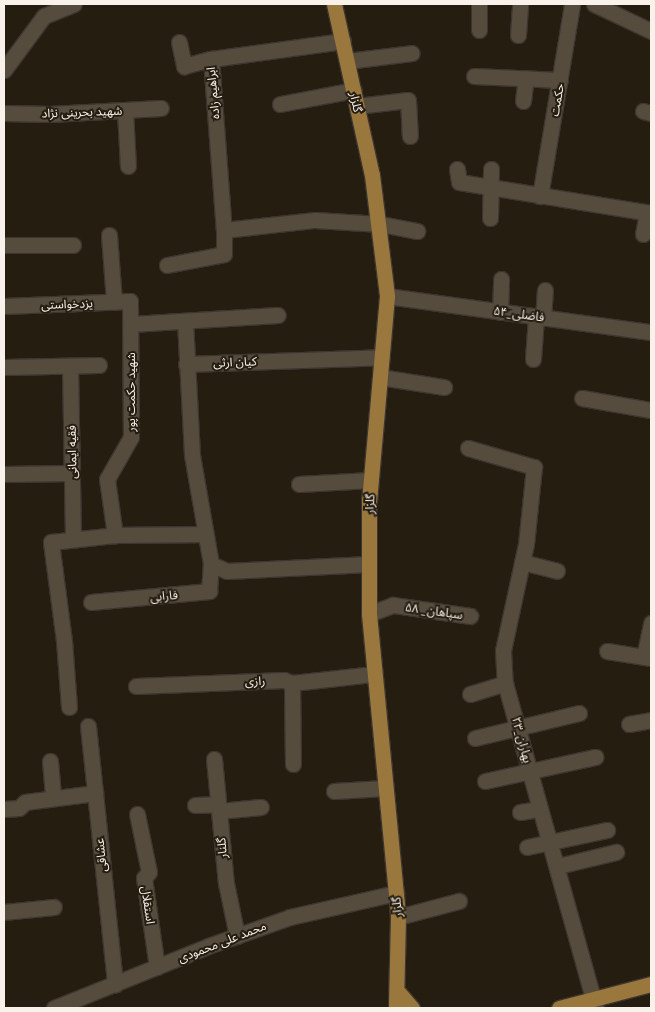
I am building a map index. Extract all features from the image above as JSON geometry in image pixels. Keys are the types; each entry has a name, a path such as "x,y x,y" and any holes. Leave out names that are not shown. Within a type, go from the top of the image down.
{"main road":[{"name":"گلزار","path":"334,4 354,90 380,224 387,296 371,480 369,614 373,674 398,917 398,993 396,1008"},
{"path":"596,1005 651,984"},
{"path":"398,993 412,1008"},
{"path":"559,1008 596,1005 651,994"}],"street":[{"path":"4,70 40,10 74,4"},
{"path":"479,4 479,30"},
{"path":"518,35 520,4"},
{"name":"حکمت","path":"540,196 572,4"},
{"path":"594,4 627,11 651,30"},
{"name":"ابراهیم زاده","path":"167,265 224,254 224,230 210,59 343,41"},
{"path":"179,42 184,66 210,59"},
{"path":"347,61 412,54"},
{"path":"474,76 560,80"},
{"path":"523,101 526,78"},
{"path":"280,104 354,90"},
{"path":"357,106 408,100 410,136"},
{"name":"شهید بحرینی نژاد","path":"4,113 126,111 161,108"},
{"path":"126,111 128,166"},
{"path":"458,169 459,182 649,213 643,234"},
{"path":"490,218 491,169"},
{"path":"224,230 315,220 380,224 417,231"},
{"path":"109,235 114,302"},
{"path":"4,245 73,244"},
{"path":"500,312 501,279"},
{"path":"533,359 545,290"},
{"name":"۵۴_فاضلی","path":"387,296 651,332"},
{"name":"یزدخواستی","path":"4,306 130,301"},
{"name":"شهید حکمت پور","path":"114,536 107,479 131,438 130,301"},
{"path":"131,324 278,315"},
{"path":"185,321 192,455 211,564 227,571 369,564"},
{"name":"کیان ارثی","path":"186,364 382,357"},
{"path":"4,367 99,365"},
{"name":"فقیه ایمانی","path":"70,366 73,539"},
{"path":"380,377 444,387"},
{"path":"582,398 651,410"},
{"name":"۲۳_بهاران","path":"468,448 534,468 522,562 503,650 505,683 596,1005"},
{"path":"4,474 72,473"},
{"path":"299,484 371,480"},
{"path":"69,707 64,641 51,542 114,536 205,534"},
{"path":"522,562 557,571"},
{"name":"فارابی","path":"91,602 209,591 211,564"},
{"name":"۵۸ _سپاهان","path":"369,614 393,605 470,616"},
{"path":"607,651 648,657 651,623"},
{"name":"رازی","path":"136,686 284,680 292,683 373,674"},
{"path":"292,683 293,764"},
{"path":"470,694 505,683"},
{"path":"475,738 579,713"},
{"path":"629,724 651,720"},
{"name":"عشاقی","path":"88,726 115,985"},
{"path":"485,781 530,773 595,757"},
{"name":"گلنار","path":"214,759 226,883 236,936"},
{"path":"50,761 53,798"},
{"path":"334,790 385,788"},
{"path":"4,809 53,798 95,793"},
{"path":"195,805 261,807"},
{"path":"520,812 540,809"},
{"name":"استقلال","path":"137,814 149,872 144,878 157,967"},
{"path":"527,847 607,830"},
{"path":"558,866 616,852"},
{"name":"محمد علی محمودی","path":"54,1008 236,936 290,917 396,893"},
{"path":"398,917 459,901"},
{"path":"4,912 54,907"}]}
